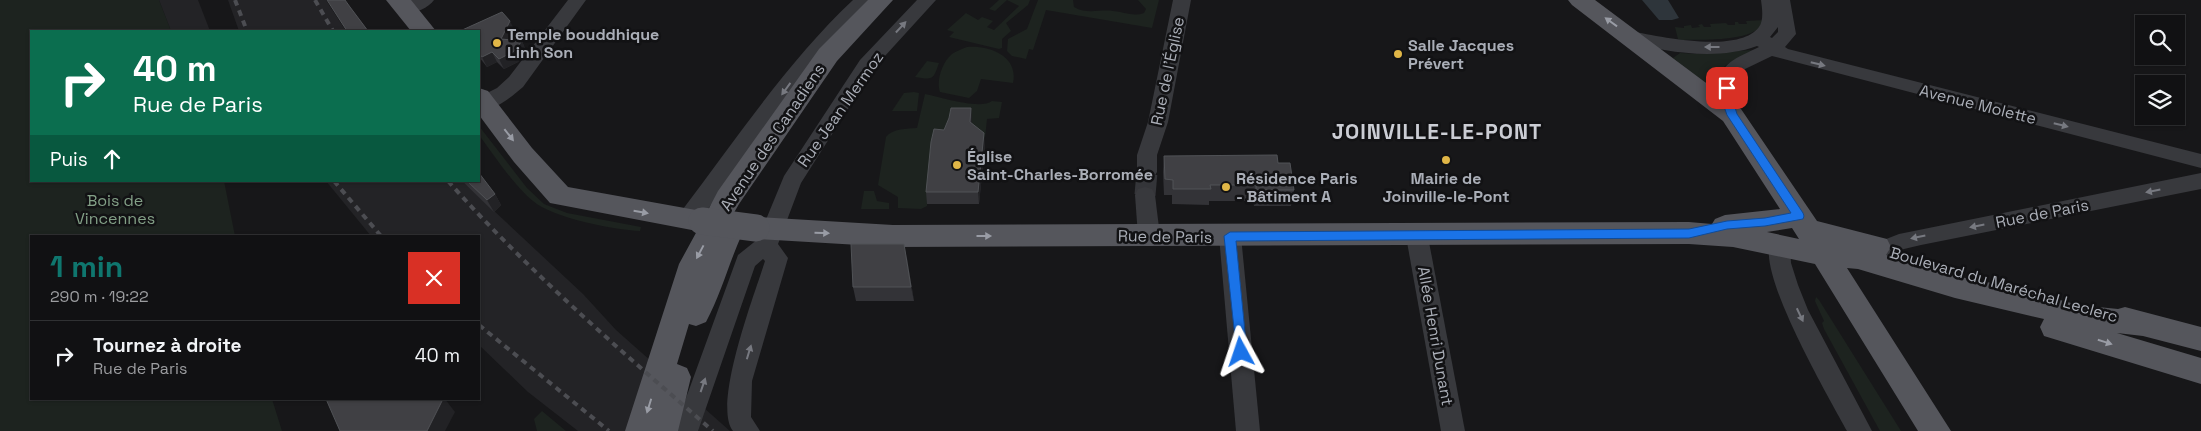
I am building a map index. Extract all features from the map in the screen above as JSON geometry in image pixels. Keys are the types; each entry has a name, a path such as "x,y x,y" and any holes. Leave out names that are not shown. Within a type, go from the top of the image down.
{"main road":[{"name":"Avenue des Canadiens","path":"641,431 693,264 728,198 828,55 881,0"},
{"name":"Avenue des Canadiens","path":"662,431 695,316 714,264 741,207 843,60 861,37 898,0"},
{"path":"1580,0 1633,44 1732,115 1825,255 1846,292 1935,431"},
{"path":"409,3 423,30"},
{"name":"Rue de Paris","path":"481,100 524,155 560,196 765,234 1230,236 1689,233 1733,236 1825,255"},
{"path":"1689,233 1727,225 1803,222"},
{"name":"Boulevard du Maréchal Leclerc","path":"1803,222 1884,249 2201,339"},
{"path":"1825,255 1858,258 1955,287 1991,293 2078,317 2143,324"},
{"name":"Boulevard du Maréchal Leclerc","path":"1825,255 2201,371"}],"street":[{"path":"481,100 504,92 516,82 577,0"},
{"path":"695,220 825,39 864,0"},
{"name":"Rue Jean Mermoz","path":"765,234 791,180 867,64 927,0"},
{"name":"Rue de l'Église","path":"1147,172 1147,154 1158,122 1182,0"},
{"path":"1766,43 1771,15 1770,0"},
{"path":"1732,115 1727,101 1728,76 1766,43 1787,34 1781,0"},
{"path":"1633,44 1717,47 1766,43"},
{"name":"Avenue Molette","path":"1766,43 1782,54 2201,161"},
{"name":"Rue de Paris","path":"1884,249 1899,242 1920,237 2201,181"},
{"path":"1145,195 1149,236"},
{"path":"686,431 746,261 765,234"},
{"path":"748,431 739,420 740,381 777,258 767,250 765,234"},
{"path":"1230,236 1248,431"},
{"name":"Allée Henri Dunant","path":"1418,242 1453,431"},
{"path":"1779,247 1777,256 1781,270 1799,313 1860,431"}],"shaded area":[{"path":"159,0 198,0 210,30 171,30"},
{"path":"228,0 326,0 345,30 239,30"},
{"path":"1642,0 1668,0 1679,18 1659,20"},
{"path":"327,182 463,182 583,294 616,330 730,431 578,431 528,392 480,346 480,235 370,235"}],"green space":[{"name":"Bois de Vincennes","path":"0,0 159,0 171,30 30,30 30,182 224,182 235,235 30,235 30,400 272,400 282,431 0,431"},
{"path":"999,0 1007,0 995,11 989,9"},
{"path":"1007,0 1030,0 1028,5 1006,23 1011,31 1002,39 1002,48 999,49 949,37 954,32 947,30 966,13 978,20 982,17 993,21 987,27 994,30 1019,6"},
{"path":"1038,0 1073,0 1074,7 1084,11 1108,11 1136,15 1144,13 1146,9 1138,0 1159,0 1152,28 1046,10 1033,50 1029,49 1026,59 1012,56 1007,51 1008,39 1027,29"},
{"path":"1765,20 1752,33 1728,38 1682,40 1678,39 1675,27 1684,28 1684,26 1691,25 1692,28 1700,27 1698,25 1702,24 1704,27 1711,27 1710,24 1726,23 1728,25 1735,25 1735,22 1747,24 1746,21"},
{"path":"967,47 984,48 1001,54 1011,66 1014,74 1013,83 981,79 977,91 969,98 940,92 939,77 948,57"},
{"path":"1751,50 1723,67 1718,81 1719,91 1717,92 1673,58 1680,53 1698,54"},
{"path":"927,61 939,63 934,76 931,78 915,77"},
{"path":"904,93 919,93 917,111 892,111"},
{"path":"925,94 969,104 992,101 1002,102 999,118 987,119 985,138 972,132 927,202 927,206 921,209 898,208 898,197 878,185 886,137 896,130 917,128"},
{"path":"480,127 527,188 544,204 567,213 641,227 640,231 584,222 554,213 526,195 504,170 480,136"},
{"path":"864,191 874,191 877,201 889,203 889,209 861,209"},
{"path":"1816,297 1901,431 1880,431 1824,329 1822,323 1824,321 1815,301"},
{"path":"542,411 566,431 537,431 534,419"}],"building":[{"path":"327,0 345,0 367,30 346,30"},
{"path":"502,12 510,21 501,39 522,41 513,52 499,59 492,52 482,57 480,54 480,30 462,30"},
{"name":"Église Saint-Charles-Borromée","path":"951,108 971,108 970,122 984,133 978,192 926,192 934,129 944,130"},
{"path":"1277,155 1278,163 1290,163 1294,190 1256,190 1256,185 1210,185 1211,189 1173,189 1173,180 1165,179 1164,156"},
{"path":"480,174 495,194 487,200 468,182 480,182"},
{"path":"851,244 904,244 911,287 853,287"},
{"path":"326,400 442,400 427,431 340,431"}],"tunnel":[{"path":"1145,195 1147,172"}],"railway":[{"path":"235,0 247,30"},
{"path":"315,0 332,30"},
{"path":"335,182 380,235"},
{"path":"449,182 543,279 610,341 713,431"},
{"path":"480,326 609,431"}],"place":[{"name":"Temple bouddhique Linh Son","path":"497,43"},
{"name":"Salle Jacques Prévert","path":"1398,54"},
{"name":"Mairie de Joinville-le-Pont","path":"1446,160"},
{"name":"Église Saint-Charles-Borromée","path":"957,165"},
{"name":"Résidence Paris - Bâtiment A","path":"1226,187"}],"district":[{"name":"JOINVILLE-LE-PONT","path":"1437,132"}],"route":[{"path":"1241,352 1230,236 1689,233 1727,225 1765,222 1798,216 1732,115 1727,101 1727,88"}]}
